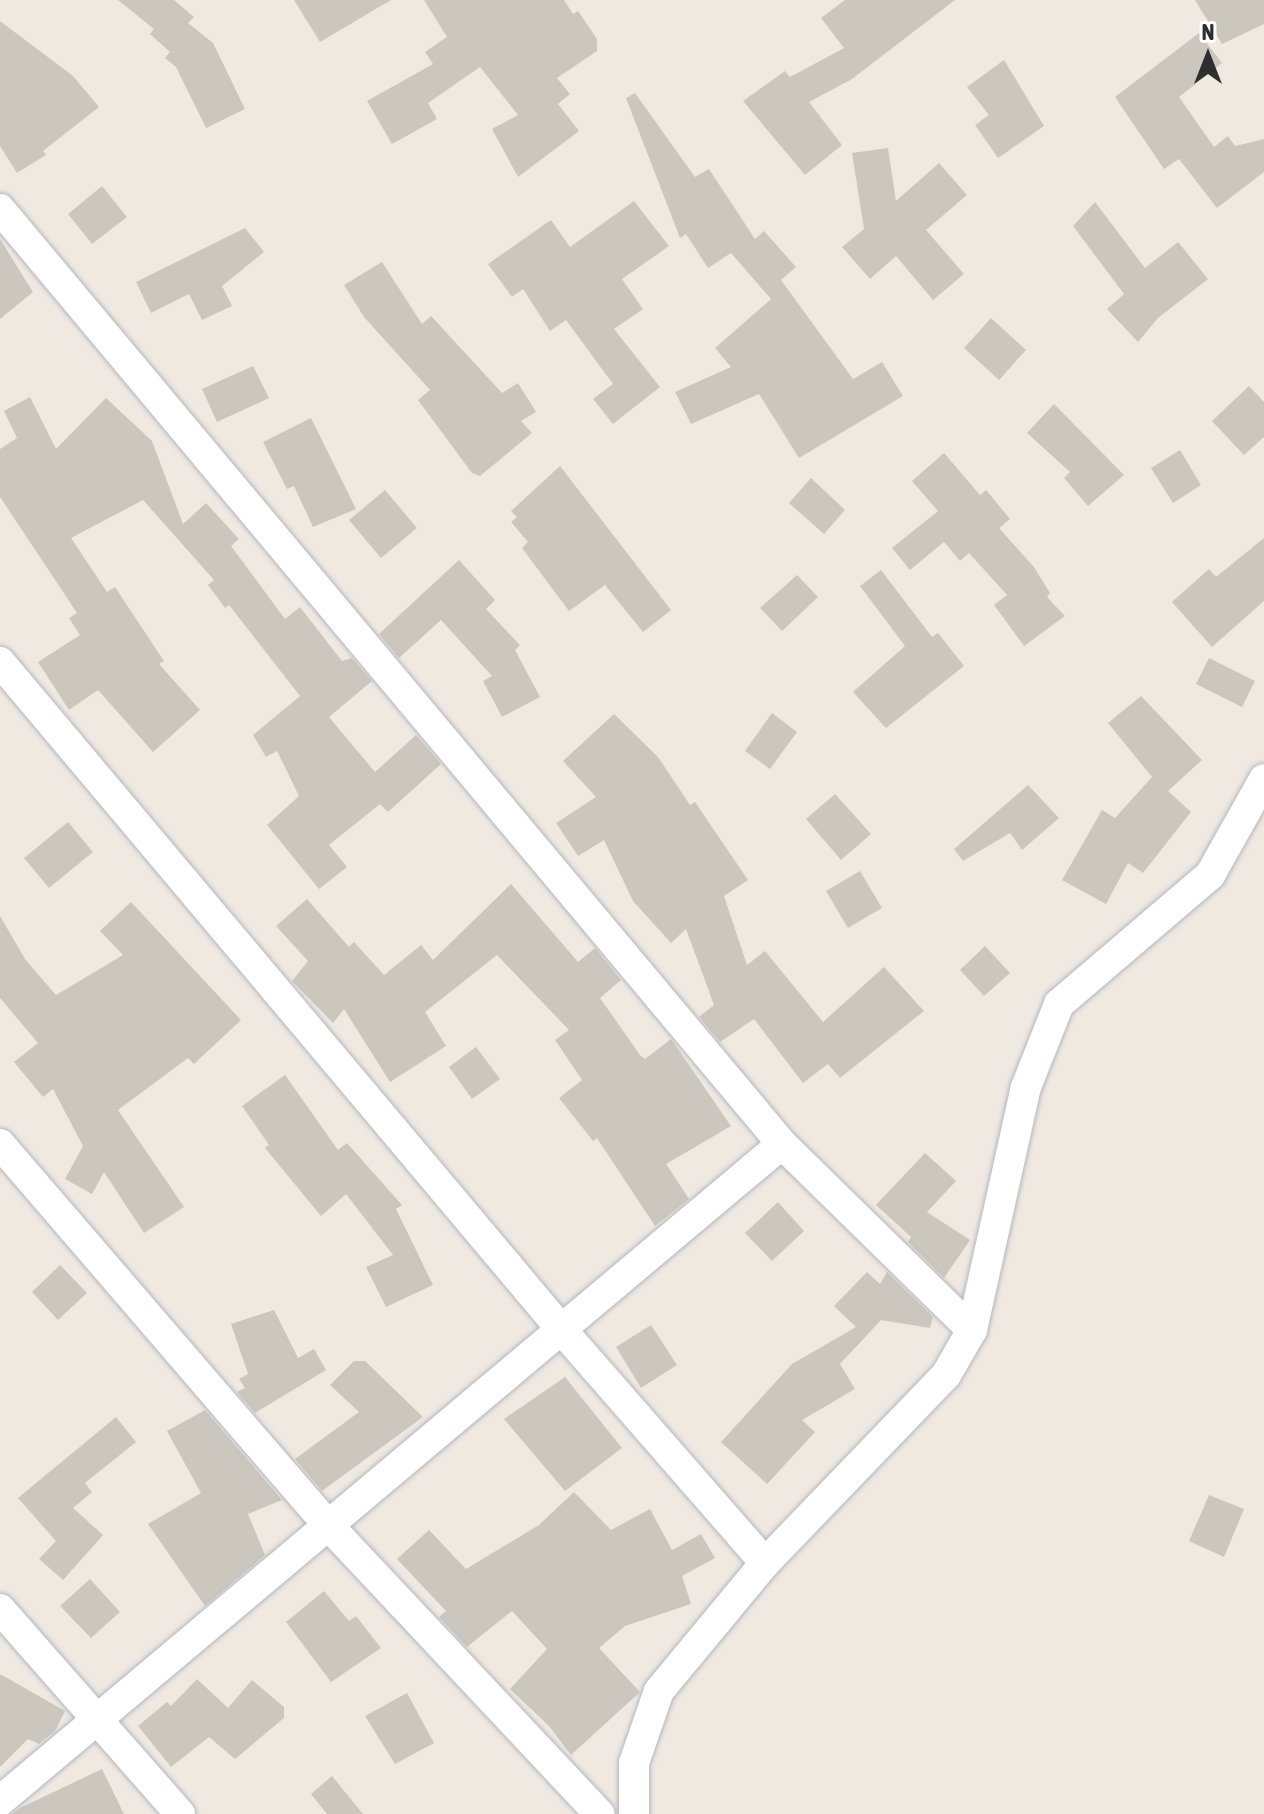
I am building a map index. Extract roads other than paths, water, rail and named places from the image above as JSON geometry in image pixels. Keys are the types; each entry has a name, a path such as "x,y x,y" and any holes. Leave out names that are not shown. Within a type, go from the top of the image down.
{"street":[{"path":"0,209 782,1144 972,1330"},
{"path":"0,662 561,1329 765,1563"},
{"path":"634,1814 634,1763 659,1691 765,1563 946,1375 972,1330 1026,1087 1059,1004 1210,875 1264,779"},
{"path":"0,1144 327,1524 599,1814"},
{"path":"0,1801 782,1144"},
{"path":"0,1609 180,1814"}]}
